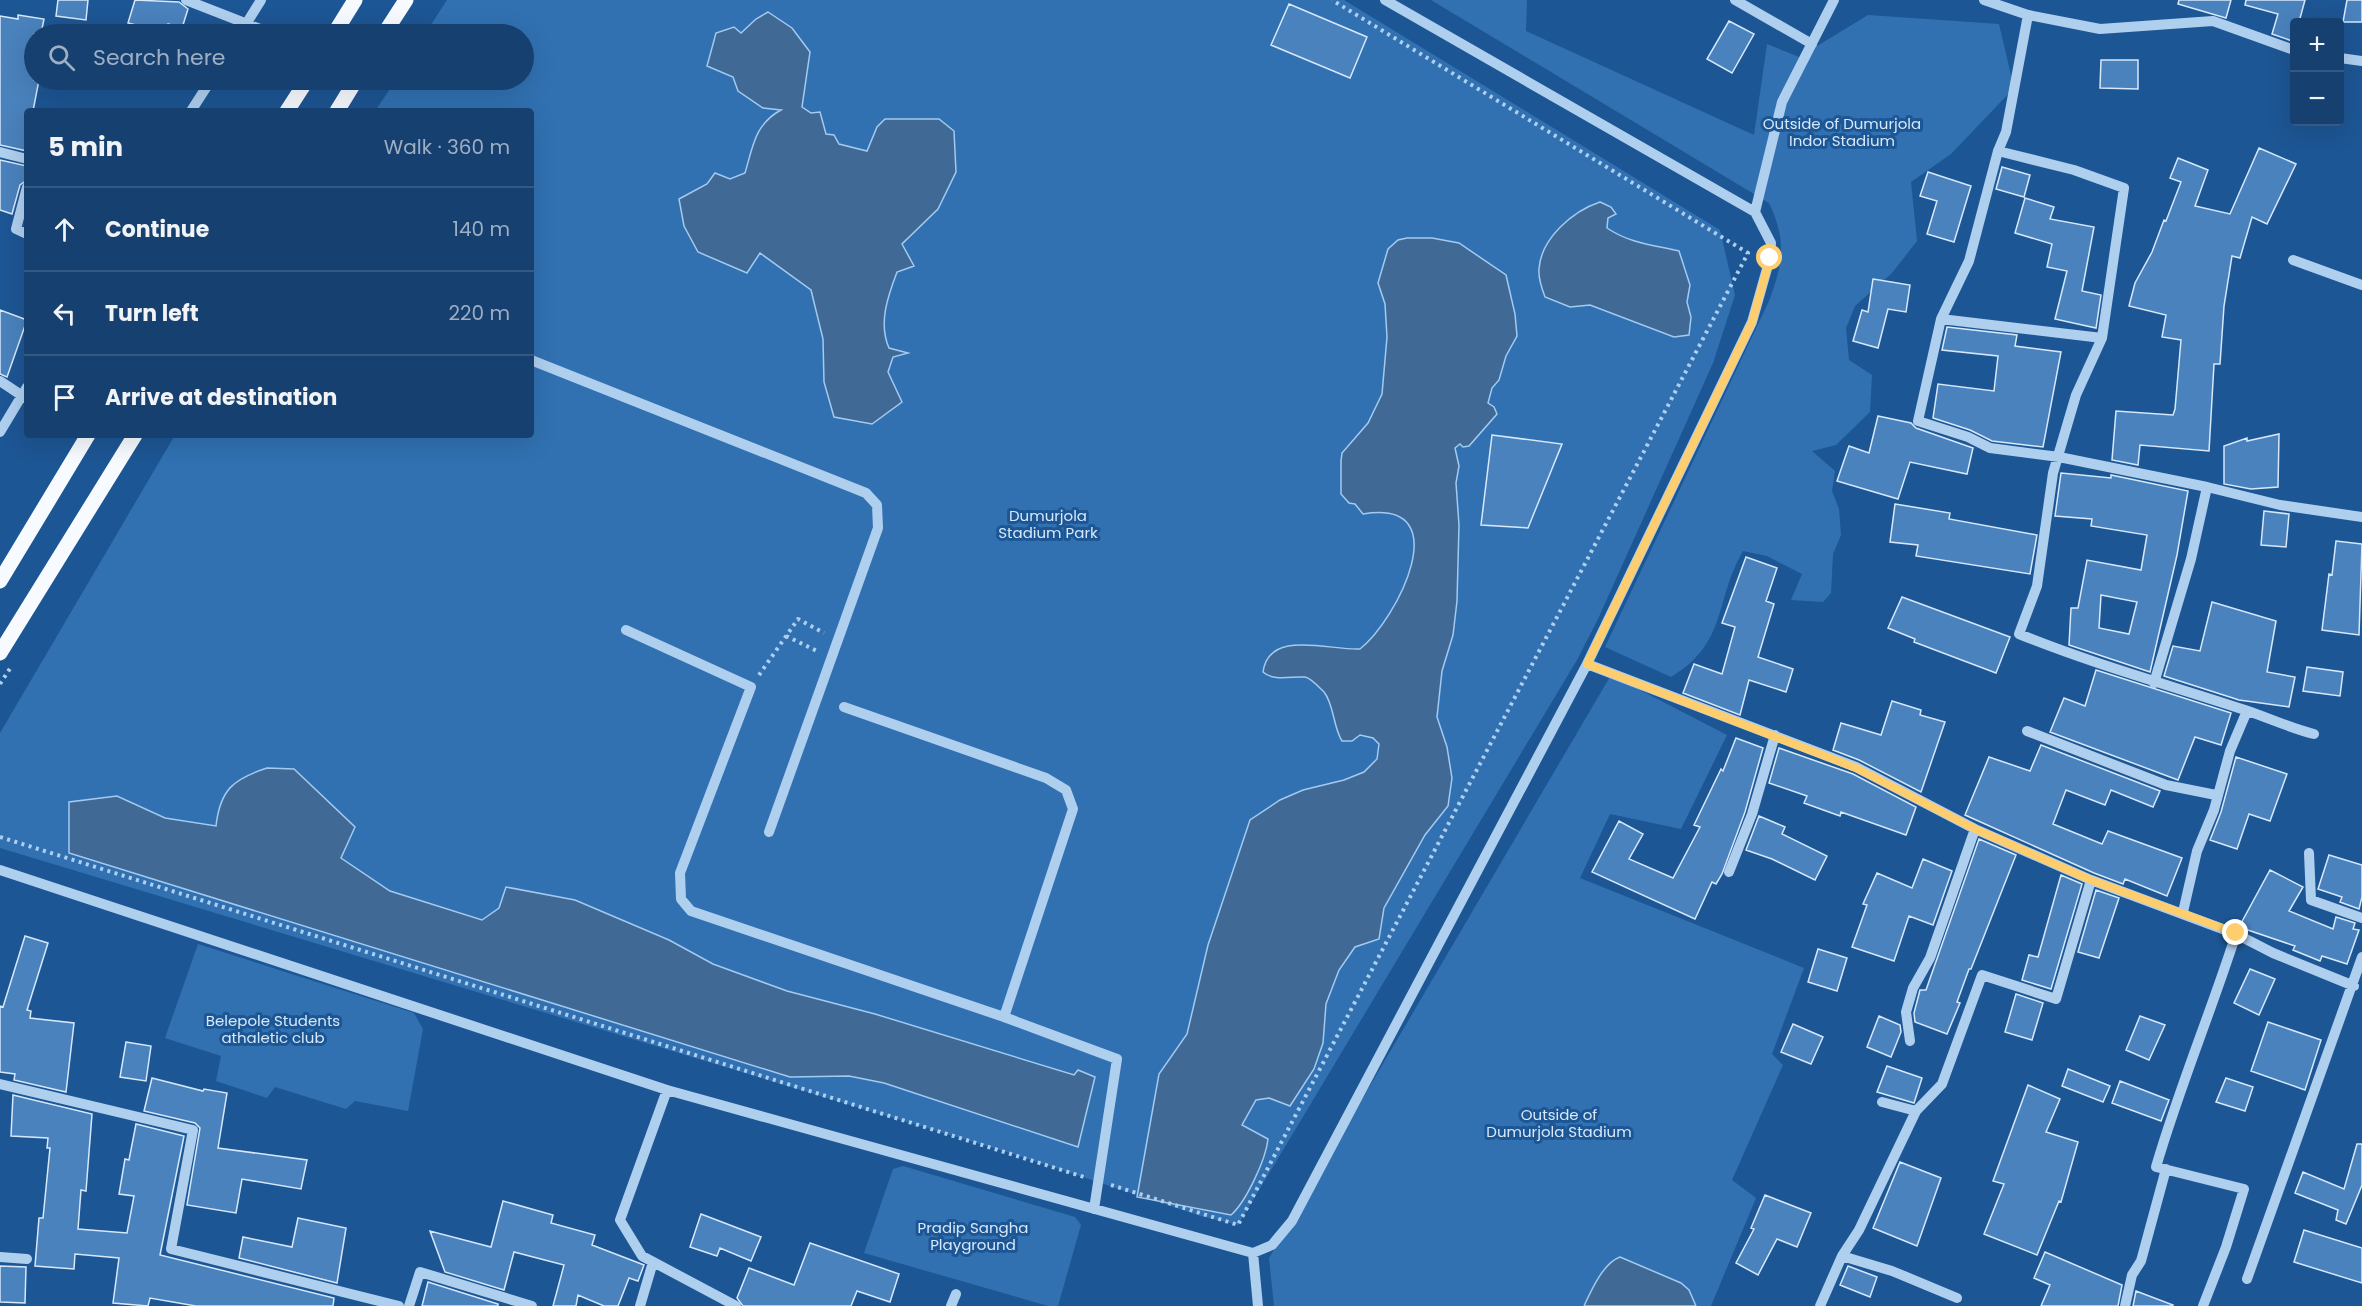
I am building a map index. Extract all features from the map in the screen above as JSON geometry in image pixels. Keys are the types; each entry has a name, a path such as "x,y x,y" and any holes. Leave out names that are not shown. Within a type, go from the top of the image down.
{"main road":[{"path":"340,24 355,0"},
{"path":"390,24 406,0"},
{"path":"289,108 301,90"},
{"path":"339,108 350,90"},
{"path":"0,581 86,438"},
{"path":"0,653 133,438"}],"street":[{"path":"186,0 232,24"},
{"path":"247,24 261,0"},
{"path":"0,870 667,1090 1253,1253 1272,1245 1292,1221 1587,664 1752,322 1770,258 1771,243 1755,212 1385,0"},
{"path":"1735,0 1812,44"},
{"path":"1755,212 1782,102 1834,0"},
{"path":"1984,0 2028,15 2100,29 2213,21 2290,48"},
{"path":"2028,15 2006,132 1998,152 1969,261 1941,319 1918,421 1968,436 1990,448 2059,457 2207,487 2280,505 2362,517"},
{"path":"2344,59 2362,61"},
{"path":"193,108 205,90"},
{"path":"0,152 24,158"},
{"path":"1998,152 2074,170 2124,188 2102,338 2076,395 2053,473 2037,586 2019,634 2079,658 2247,711 2285,727 2314,734"},
{"path":"24,198 16,229 24,233"},
{"path":"2293,260 2362,285"},
{"path":"1941,319 2102,338"},
{"path":"534,361 866,493 877,505 878,528 770,832"},
{"path":"0,381 24,393"},
{"path":"0,432 24,396"},
{"path":"2154,683 2191,559 2207,487"},
{"path":"626,630 751,687 680,873 681,899 691,911 1004,1017 1117,1059 1094,1209"},
{"path":"1587,664 1856,768 1975,829 2091,880 2236,933 2273,953 2354,986"},
{"path":"844,707 1046,778 1066,790 1073,809 1004,1017"},
{"path":"2183,912 2197,851 2230,751 2247,711"},
{"path":"2027,731 2166,785 2216,795"},
{"path":"1729,872 1752,814 1775,735"},
{"path":"1910,1041 1906,1012 1913,988 1930,958 1975,829"},
{"path":"2309,853 2310,900 2362,918"},
{"path":"1820,1306 1842,1256 1859,1230 1916,1111 1942,1084 1982,975 2056,999 2091,880"},
{"path":"2203,1306 2226,1247 2244,1189 2156,1167 2170,1118 2214,1001 2236,933"},
{"path":"2247,1280 2354,986 2362,957"},
{"path":"0,1083 193,1130 171,1249 399,1306"},
{"path":"667,1090 620,1220 642,1256 736,1306"},
{"path":"1882,1102 1916,1111"},
{"path":"2125,1306 2132,1275 2141,1261 2166,1170"},
{"path":"1253,1253 1258,1306"},
{"path":"1842,1256 1892,1271 1957,1298"},
{"path":"0,1257 27,1259"},
{"path":"640,1306 653,1262"},
{"path":"409,1306 420,1272 532,1306"},
{"path":"951,1306 956,1294"}],"path":[{"path":"0,837 1238,1225 1748,253 1332,0"},
{"path":"751,687 798,619 838,640"},
{"path":"786,636 831,658"}],"green space":[{"name":"Dumurjola Stadium Park","path":"447,0 1344,0 1720,230 1735,295 1713,363 1598,619 1577,660 1238,1225 1201,1216 1013,1154 0,848 0,733 173,438 534,438 534,108 377,108 389,90 534,90 534,24 431,24"},
{"name":"Outside of Dumurjola Indor Stadium","path":"1431,0 1527,0 1526,31 1754,135 1767,44 1799,57 1868,15 1999,24 2014,88 1951,154 1911,182 1917,241 1892,273 1855,306 1846,328 1849,360 1872,375 1870,412 1836,445 1812,451 1835,471 1832,491 1839,509 1841,535 1833,554 1831,593 1823,602 1791,600 1802,574 1767,556 1743,551 1734,569 1711,635 1702,650 1689,664 1671,677 1605,647 1769,301 1780,263 1779,229 1769,203"},
{"name":"Outside of Dumurjola Stadium","path":"1611,675 1727,735 1681,829 1610,814 1580,878 1804,968 1772,1054 1783,1065 1732,1180 1756,1198 1711,1306 1274,1306 1269,1258"},
{"name":"Belepole Students athaletic club","path":"198,944 414,1013 423,1029 408,1111 355,1101 346,1109 275,1087 267,1098 216,1081 221,1056 165,1038"},
{"name":"Pradip Sangha Playground","path":"903,1166 1075,1217 1081,1225 1058,1306 1048,1306 864,1253 893,1169"}],"shaded area":[{"path":"768,12 792,28 810,52 802,107 811,113 820,112 826,134 834,135 839,144 867,151 877,127 885,119 939,119 954,131 956,172 938,209 902,244 914,266 897,272 890,290 884,319 889,348 908,353 893,357 888,372 902,402 872,424 834,417 824,382 823,339 811,290 760,253 747,273 698,252 684,226 679,199 707,184 715,173 730,179 745,173 760,129 781,110 763,108 738,91 733,77 707,66 716,33 734,27 741,33 756,19"},
{"path":"1600,202 1611,207 1616,214 1608,218 1607,228 1615,233 1633,240 1679,251 1690,285 1687,302 1691,317 1689,335 1674,337 1590,305 1570,307 1545,297 1539,273 1541,258 1546,247 1560,227 1569,219"},
{"path":"1432,238 1459,243 1506,275 1515,314 1517,336 1506,356 1499,380 1492,388 1488,403 1494,407 1497,414 1469,446 1463,447 1460,444 1455,448 1459,466 1456,483 1459,525 1457,601 1453,635 1442,671 1437,717 1447,747 1452,778 1448,806 1425,835 1384,908 1379,939 1355,947 1339,970 1326,1004 1323,1043 1314,1069 1290,1106 1269,1098 1256,1100 1242,1125 1268,1139 1254,1180 1237,1209 1231,1215 1137,1197 1159,1074 1187,1034 1208,945 1250,820 1280,800 1303,790 1344,780 1364,772 1377,759 1379,744 1373,738 1360,735 1352,741 1342,741 1327,697 1313,681 1305,677 1272,677 1263,672 1268,658 1277,650 1289,646 1360,649 1375,634 1390,613 1403,589 1411,565 1414,542 1408,524 1392,514 1363,514 1355,504 1349,503 1341,494 1342,453 1368,423 1382,394 1387,337 1385,304 1378,283 1388,249 1398,240"},
{"path":"267,768 294,769 355,827 341,858 390,891 482,920 499,908 506,887 575,900 669,940 713,964 787,991 875,1014 1074,1075 1078,1070 1095,1077 1078,1147 884,1083 849,1076 790,1077 69,853 69,802 117,796 165,818 216,826 221,803 230,788 245,777"},
{"path":"1620,1257 1681,1283 1689,1290 1696,1306 1584,1306 1603,1271"}],"building":[{"path":"58,0 88,0 86,20 56,16"},
{"path":"135,0 179,2 188,9 183,24 128,23"},
{"path":"2179,0 2231,0 2226,18 2178,4"},
{"path":"2246,0 2305,0 2300,18 2290,18 2290,40 2272,34 2278,14 2245,5"},
{"path":"2347,0 2362,0 2362,22 2344,22"},
{"path":"1289,4 1367,37 1350,78 1271,45"},
{"path":"18,15 44,19 43,24 24,24 24,90 37,90 34,108 24,108 24,150 0,145 0,16 18,19"},
{"path":"1729,21 1754,34 1732,73 1707,59"},
{"path":"2101,60 2138,60 2138,89 2100,88"},
{"path":"2259,148 2296,164 2267,224 2252,217 2240,258 2232,256 2224,306 2220,364 2214,364 2209,451 2140,445 2138,465 2112,460 2116,411 2173,415 2175,409 2181,340 2162,337 2166,315 2129,306 2135,283 2152,252 2181,182 2170,178 2178,158 2208,170 2195,206 2230,214"},
{"path":"0,160 24,165 24,182 20,185 12,214 0,210"},
{"path":"2002,167 2030,175 2024,197 1996,189"},
{"path":"1928,172 1971,186 1954,242 1927,234 1937,201 1920,196"},
{"path":"2025,198 2054,207 2050,219 2094,227 2082,291 2101,295 2096,328 2055,319 2067,271 2047,267 2052,244 2015,233"},
{"path":"1873,279 1910,285 1906,312 1888,309 1878,348 1853,341 1862,310 1868,312"},
{"path":"0,310 24,319 24,329 7,377 0,374"},
{"path":"1947,327 2017,335 2015,346 2061,352 2043,447 1992,441 1970,430 1933,418 1938,384 1994,391 1998,356 1942,350"},
{"path":"1878,416 1911,423 1916,428 1973,448 1967,474 1910,462 1898,499 1837,481 1849,446 1869,453"},
{"path":"2279,434 2278,487 2251,489 2224,484 2224,446 2247,438 2247,441"},
{"path":"1492,435 1562,444 1528,528 1481,525"},
{"path":"2061,473 2111,478 2111,475 2188,491 2177,555 2150,672 2069,645 2071,608 2078,608 2087,560 2141,570 2147,535 2091,526 2092,519 2055,516","holes":["2101,595 2137,602 2129,634 2099,628"]},
{"path":"1895,504 1950,513 1949,519 2037,535 2030,574 1916,556 1918,545 1890,542"},
{"path":"2264,511 2289,514 2286,547 2261,545"},
{"path":"2336,541 2362,544 2359,635 2322,630"},
{"path":"1746,557 1777,568 1766,601 1774,604 1758,657 1793,669 1786,692 1749,680 1740,715 1683,693 1694,664 1722,674 1735,627 1722,623"},
{"path":"1902,597 2010,637 1996,673 1914,642 1915,639 1888,628"},
{"path":"2212,602 2276,621 2267,672 2295,677 2289,707 2239,700 2164,676 2173,646 2200,651"},
{"path":"2307,667 2343,672 2340,696 2303,691"},
{"path":"2096,670 2231,713 2221,745 2195,737 2178,780 2050,732 2064,698 2085,706"},
{"path":"1892,701 1921,710 1920,715 1945,722 1921,792 1859,760 1833,750 1841,723 1881,735"},
{"path":"1736,738 1763,748 1745,812 1722,874 1716,884 1712,882 1695,919 1592,872 1619,821 1643,834 1629,859 1673,878 1700,827 1694,825 1721,769 1723,771"},
{"path":"2041,745 2160,791 2153,807 2111,790 2105,805 2066,790 2053,824 2102,844 2108,831 2182,858 2167,896 2125,879 2123,884 2094,873 1965,815 1989,757 2030,771"},
{"path":"1779,748 1853,774 1916,807 1906,835 1841,812 1840,816 1804,803 1807,796 1769,783"},
{"path":"2236,757 2287,774 2270,821 2249,814 2237,849 2210,840 2221,812"},
{"path":"1759,816 1785,827 1782,834 1827,856 1815,880 1772,859 1746,850"},
{"path":"1979,839 2016,855 1971,969 1969,969 1957,1002 1960,1003 1947,1034 1915,1022 1914,1013 1920,990 1926,990"},
{"path":"2329,855 2362,865 2362,897 2359,909 2340,902 2342,897 2318,889"},
{"path":"1923,859 1952,871 1933,925 1909,916 1894,961 1852,947 1867,905 1863,904 1877,873 1912,888"},
{"path":"2270,870 2303,887 2289,911 2333,929 2336,917 2355,923 2353,929 2359,930 2347,964 2322,956 2320,961 2293,950 2295,946 2239,927"},
{"path":"2061,875 2082,884 2051,989 2022,980 2029,955 2038,957"},
{"path":"2096,890 2119,898 2099,958 2078,952"},
{"path":"25,936 48,943 27,1010 31,1011 30,1018 74,1023 66,1092 14,1080 15,1074 0,1072 0,1006 3,1007"},
{"path":"1818,949 1847,958 1837,991 1808,982"},
{"path":"2250,969 2275,979 2259,1015 2234,1003"},
{"path":"2016,994 2043,1003 2032,1040 2005,1032"},
{"path":"1879,1016 1900,1025 1901,1032 1891,1057 1867,1047"},
{"path":"2140,1016 2165,1025 2149,1060 2126,1050"},
{"path":"2268,1022 2321,1040 2305,1090 2251,1071"},
{"path":"1793,1024 1823,1037 1811,1064 1781,1052"},
{"path":"126,1042 151,1046 146,1081 120,1077"},
{"path":"1887,1066 1922,1078 1914,1103 1877,1092"},
{"path":"2068,1069 2110,1086 2103,1102 2062,1086"},
{"path":"152,1078 203,1091 204,1089 227,1093 218,1148 307,1160 301,1189 242,1179 236,1213 187,1205 200,1128 195,1123 144,1111"},
{"path":"2226,1078 2253,1087 2245,1111 2216,1102"},
{"path":"2120,1081 2169,1100 2161,1121 2112,1103"},
{"path":"2028,1085 2060,1099 2046,1132 2078,1142 2061,1202 2059,1201 2037,1255 1984,1234 2004,1184 1993,1181"},
{"path":"13,1095 92,1114 86,1191 81,1190 78,1229 127,1233 134,1196 119,1194 125,1159 129,1160 136,1124 184,1136 160,1255 334,1298 333,1306 196,1306 150,1298 148,1306 113,1303 119,1258 75,1254 74,1269 35,1266 39,1218 43,1218 50,1148 47,1148 48,1138 11,1136"},
{"path":"2357,1144 2362,1144 2362,1185 2346,1224 2336,1220 2338,1210 2295,1193 2303,1172 2344,1189"},
{"path":"1900,1162 1941,1178 1917,1246 1873,1228"},
{"path":"1765,1195 1811,1213 1797,1247 1777,1239 1758,1275 1736,1263 1754,1229 1751,1228"},
{"path":"503,1201 553,1215 551,1223 595,1235 592,1245 644,1265 638,1281 629,1278 618,1306 604,1306 578,1295 576,1306 553,1306 564,1265 514,1252 504,1290 445,1272 430,1231 491,1247"},
{"path":"701,1214 761,1237 751,1261 720,1248 717,1256 690,1247"},
{"path":"298,1218 346,1228 337,1283 239,1258 243,1237 292,1247"},
{"path":"2304,1230 2362,1248 2362,1283 2294,1262"},
{"path":"810,1243 899,1274 890,1302 857,1291 851,1306 743,1306 737,1298 749,1268 794,1285"},
{"path":"2045,1252 2122,1285 2118,1306 2041,1306 2050,1285 2034,1278"},
{"path":"0,1266 26,1267 25,1303 0,1302"},
{"path":"1848,1266 1877,1277 1870,1297 1840,1285"},
{"path":"428,1282 498,1304 498,1306 422,1306"},
{"path":"2136,1291 2173,1305 2133,1306"}],"route":[{"path":"1770,258 1752,322 1587,664 1856,768 1975,829 2091,880 2236,933"}]}
